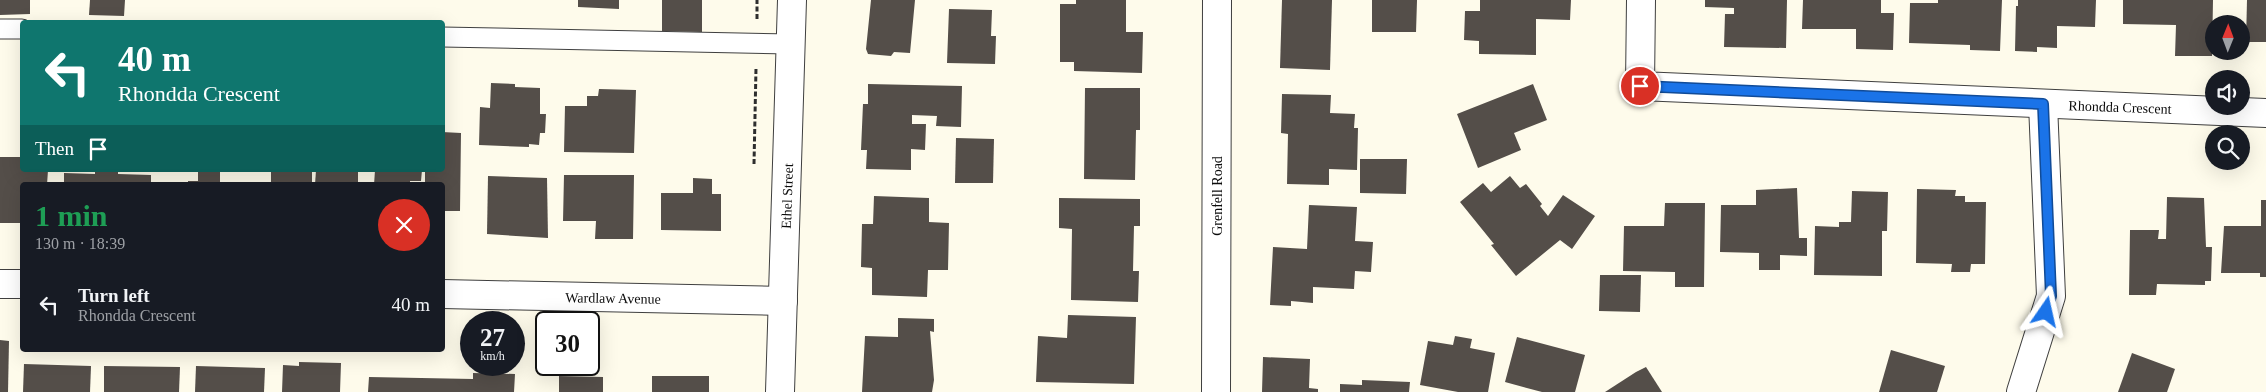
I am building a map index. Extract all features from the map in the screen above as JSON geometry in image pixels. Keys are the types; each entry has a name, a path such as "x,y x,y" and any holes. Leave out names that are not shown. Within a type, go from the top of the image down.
{"street":[{"name":"Ethel Street","path":"780,392 792,0"},
{"name":"Grenfell Road","path":"1216,392 1218,0"},
{"name":"Rhondda Crescent","path":"1641,0 1640,86 2266,113"},
{"path":"2021,392 2051,296 2043,104"},
{"path":"0,284 20,284"},
{"name":"Wardlaw Avenue","path":"445,294 783,301"}],"lane":[{"path":"0,29 20,30"},
{"path":"445,37 791,44"}],"building":[{"path":"0,0 30,0 30,14 0,15"},
{"path":"90,0 125,0 124,16 89,15"},
{"path":"578,0 619,0 619,9 578,7"},
{"path":"662,0 702,0 702,32 662,31"},
{"path":"871,0 915,0 910,53 894,52 891,56 868,54 866,49"},
{"path":"1076,0 1126,0 1126,32 1143,32 1142,73 1074,71 1074,62 1060,62 1060,4 1076,4"},
{"path":"1282,0 1332,0 1330,70 1280,68"},
{"path":"1372,0 1417,0 1416,32 1372,32"},
{"path":"1480,0 1571,0 1570,20 1536,19 1536,55 1479,54 1479,41 1464,40 1465,11 1480,11"},
{"path":"1705,0 1787,0 1786,48 1724,47 1725,14 1734,14 1734,8 1705,7"},
{"path":"1803,0 1881,0 1881,13 1894,13 1893,50 1856,49 1856,29 1802,29"},
{"path":"1938,0 2002,0 2000,51 1970,50 1970,45 1909,43 1910,3 1938,3"},
{"path":"2018,0 2096,0 2095,27 2057,26 2057,48 2037,47 2037,52 2015,51 2016,6 2018,6"},
{"path":"2123,0 2213,0 2213,15 2205,15 2205,56 2175,56 2176,25 2123,24"},
{"path":"2247,0 2266,0 2266,42 2250,42 2250,15 2247,15"},
{"path":"949,9 992,10 991,36 996,36 995,64 947,63"},
{"path":"491,83 515,84 515,87 540,88 540,114 546,114 545,133 540,133 539,145 529,144 529,147 479,145 480,107 490,108"},
{"path":"868,84 962,86 961,127 936,126 937,116 912,115 912,124 926,124 925,150 911,149 911,170 866,169 867,150 861,150 863,104 868,104"},
{"path":"1533,84 1547,120 1514,133 1521,150 1478,168 1457,114"},
{"path":"1085,88 1140,88 1140,130 1136,130 1135,180 1084,179"},
{"path":"599,89 636,90 634,153 564,152 565,106 587,106 587,96 598,96"},
{"path":"1282,94 1331,95 1330,113 1355,114 1354,128 1358,128 1357,170 1329,169 1329,185 1287,184 1288,134 1281,133"},
{"path":"445,132 461,133 460,211 445,211 445,182 425,182 425,172 445,172"},
{"path":"956,138 994,139 993,183 955,183"},
{"path":"0,157 20,157 20,172 48,172 47,182 20,182 20,223 0,223"},
{"path":"1360,159 1407,159 1406,194 1360,193"},
{"path":"95,172 118,172 118,174 151,175 151,182 64,182 64,173 95,174"},
{"path":"198,172 220,172 220,182 188,182 198,181"},
{"path":"271,172 312,172 312,182 271,182"},
{"path":"316,172 358,172 358,182 315,182"},
{"path":"375,172 422,172 421,181 374,182"},
{"path":"564,175 634,175 633,239 595,239 596,221 563,221"},
{"path":"488,176 547,178 548,238 487,234"},
{"path":"1510,176 1520,188 1526,184 1542,204 1540,206 1548,216 1563,195 1595,216 1572,249 1560,240 1516,276 1491,245 1494,244 1460,202 1483,183 1491,192"},
{"path":"693,178 712,179 712,194 721,194 721,231 661,230 661,193 693,193"},
{"path":"1797,188 1799,238 1807,238 1807,256 1780,255 1780,270 1759,270 1759,253 1720,252 1721,205 1756,205 1756,190"},
{"path":"1917,189 1956,190 1955,196 1965,196 1965,202 1986,202 1985,264 1971,264 1970,272 1951,272 1952,264 1916,263"},
{"path":"1852,191 1888,192 1887,231 1882,231 1882,276 1814,275 1815,226 1839,227 1839,222 1851,222"},
{"path":"874,196 929,198 929,222 949,223 948,270 928,270 927,297 872,295 872,268 861,267 862,224 873,224"},
{"path":"2167,197 2204,198 2206,247 2212,247 2211,281 2205,281 2205,285 2157,284 2156,295 2129,295 2130,230 2159,230 2158,239 2166,239"},
{"path":"1059,198 1140,199 1140,226 1134,226 1133,271 1139,271 1138,302 1071,300 1072,229 1059,228"},
{"path":"2261,200 2266,200 2266,277 2260,277 2260,273 2221,273 2224,226 2261,226"},
{"path":"1665,203 1705,203 1704,287 1675,287 1675,272 1623,271 1624,226 1664,226"},
{"path":"1309,205 1357,207 1355,241 1373,242 1371,272 1355,271 1354,289 1313,287 1313,303 1291,301 1291,306 1270,305 1273,247 1307,249"},
{"path":"1600,275 1641,275 1640,312 1599,311"},
{"path":"1068,315 1136,317 1134,384 1036,382 1038,336 1067,338"},
{"path":"898,318 934,319 934,332 930,331 934,380 932,392 862,392 865,336 898,337"},
{"path":"1455,336 1472,339 1470,348 1495,353 1488,392 1458,392 1420,385 1428,341 1453,345"},
{"path":"1517,337 1585,355 1575,392 1542,392 1505,382"},
{"path":"0,340 9,341 8,392 0,392"},
{"path":"1891,350 1945,366 1937,392 1879,392"},
{"path":"2132,353 2175,369 2167,392 2118,392"},
{"path":"1263,357 1310,359 1309,388 1318,389 1318,392 1262,392"},
{"path":"299,362 341,363 340,392 282,392 283,365 299,366"},
{"path":"24,364 91,366 90,392 23,392"},
{"path":"104,366 180,367 179,392 104,392"},
{"path":"196,366 265,368 264,392 195,392"},
{"path":"1646,367 1662,392 1605,392 1636,372"},
{"path":"473,376 515,376 514,392 368,392 369,377 473,379"},
{"path":"559,376 603,377 603,392 559,392"},
{"path":"652,376 709,376 709,392 652,392"},
{"path":"1362,380 1410,382 1409,392 1340,392 1340,384 1362,385"}],"route":[{"path":"1640,86 2043,104 2051,296 2046,312"}]}
